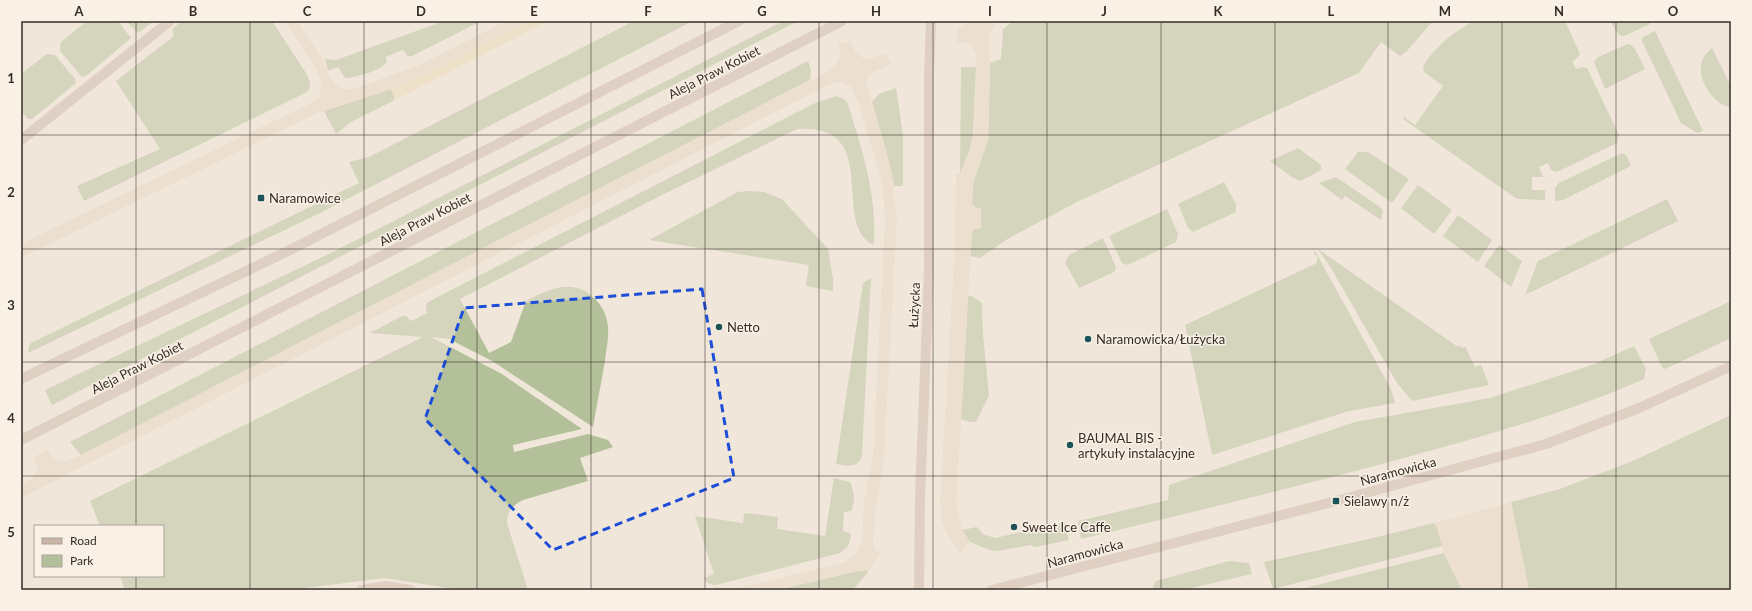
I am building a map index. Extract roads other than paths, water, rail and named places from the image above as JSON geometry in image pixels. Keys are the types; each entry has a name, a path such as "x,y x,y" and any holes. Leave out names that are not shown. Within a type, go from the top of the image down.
{"street":[{"path":"21,140 170,21"},
{"path":"21,379 286,252 739,21"},
{"name":"Aleja Praw Kobiet","path":"21,440 842,21"},
{"name":"Łużycka","path":"919,590 920,490 929,270 929,75 931,21"},
{"name":"Naramowicka","path":"992,590 1533,448 1569,436 1639,408 1731,366"},
{"path":"361,590 386,586 411,590"}],"place":[{"name":"Naramowice","path":"261,198"},
{"name":"Netto","path":"719,327"},
{"name":"Naramowicka/Łużycka","path":"1088,339"},
{"name":"BAUMAL BIS - artykuły instalacyjne","path":"1070,445"},
{"name":"Sielawy n/ż","path":"1336,501"},
{"name":"Sweet Ice Caffe","path":"1014,527"}]}
